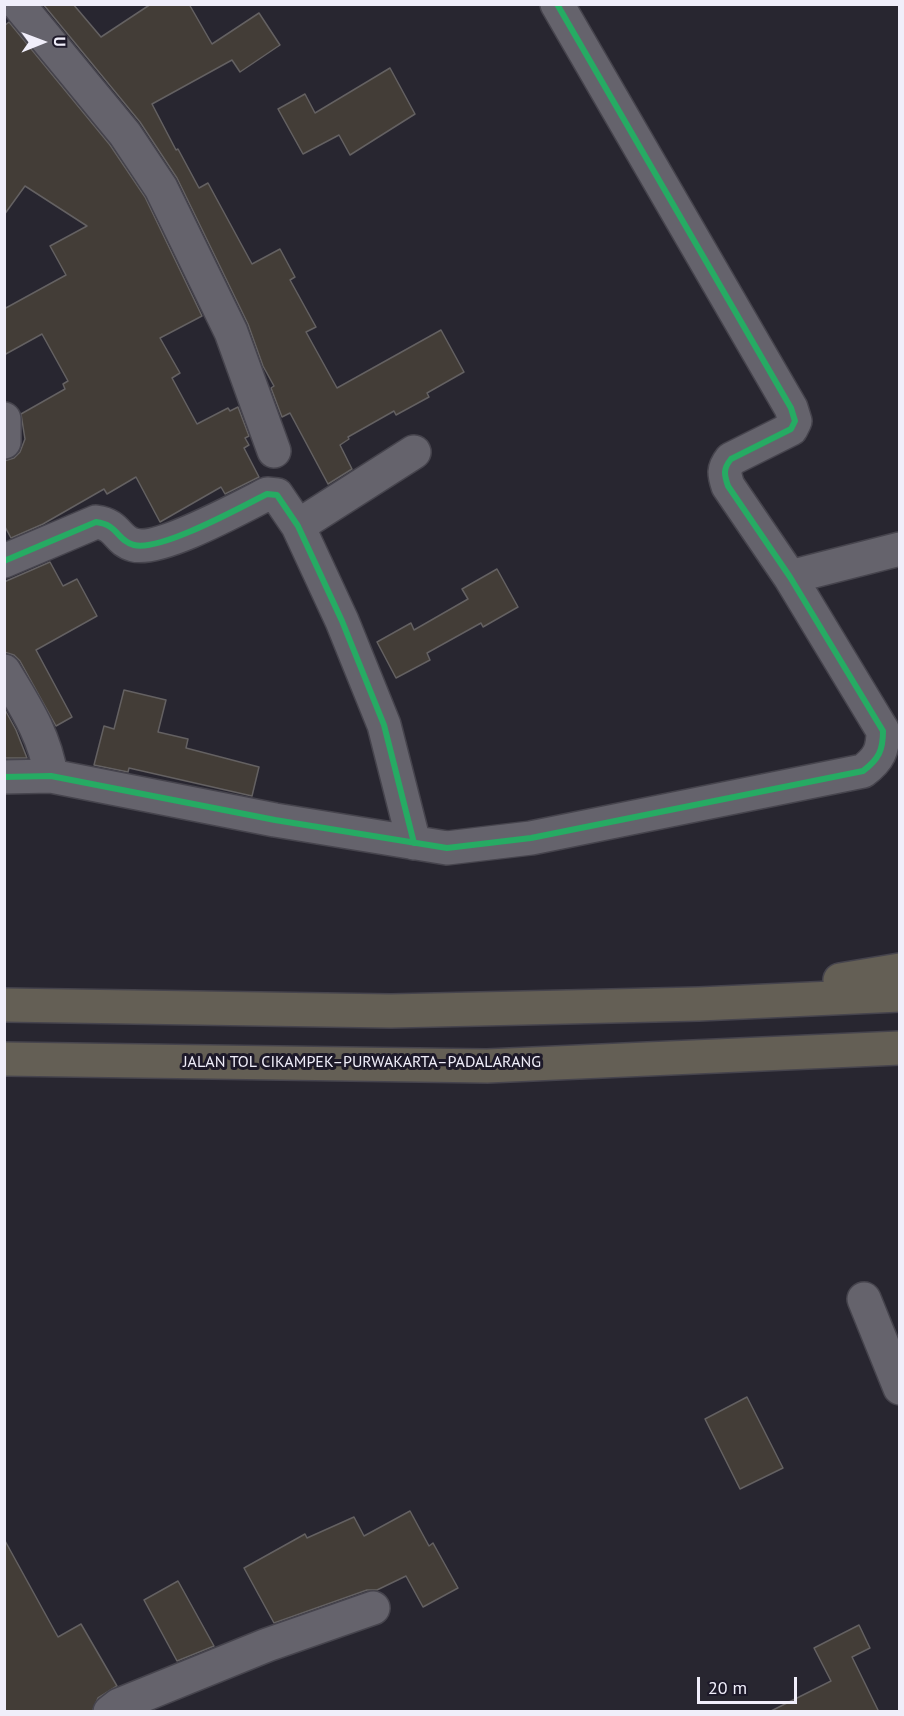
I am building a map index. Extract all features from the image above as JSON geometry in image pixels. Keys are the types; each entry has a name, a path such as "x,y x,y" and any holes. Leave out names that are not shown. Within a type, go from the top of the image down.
{"highway":[{"path":"699,1004 900,970"},
{"path":"4,1005 391,1011 699,1004 900,995"},
{"name":"JALAN TOL CIKAMPEK–PURWAKARTA–PADALARANG","path":"4,1059 487,1066 900,1048"}],"street":[{"path":"18,4 125,134 161,188 231,332 274,451"},
{"path":"4,777 51,776 275,820 447,848 531,838 863,771 875,762 881,752 883,731 790,577 728,486 724,474 730,459 791,429 795,416 557,4"},
{"path":"4,419 4,442"},
{"path":"298,526 414,452"},
{"path":"4,561 96,522 111,525 122,539 132,545 153,546 271,494 281,498 298,526 342,621 384,725 414,843"},
{"path":"790,577 900,549"},
{"path":"4,671 37,726 47,750 51,776"},
{"path":"864,1299 900,1388"},
{"path":"110,1712 119,1705 267,1645 374,1608"}],"building":[{"path":"43,4 73,4 101,37 151,4 189,4 212,44 259,13 280,45 240,72 232,60 152,104 176,150 178,149 199,188 208,183 252,264 280,249 295,277 290,280 316,327 306,332 337,388 441,330 464,372 427,393 429,397 396,415 394,411 348,437 349,439 340,445 352,469 328,484 290,413 282,417 271,388 274,386 263,366 248,324 177,178 140,122"},
{"path":"9,22 110,145 145,197 202,316 160,338 180,373 172,378 197,424 228,408 230,411 238,407 249,436 245,438 249,445 244,448 259,477 225,494 221,487 160,522 136,477 107,494 104,489 43,524 11,538 4,525 4,461 14,458 20,452 25,439 21,414 65,389 63,384 68,381 42,334 4,355 4,309 66,275 50,246 87,226 25,186 4,215 4,26"},
{"path":"390,68 415,114 350,155 339,135 303,154 278,109 305,94 315,113"},
{"path":"50,562 63,586 77,579 97,616 36,650 72,717 56,726 20,661 14,655 4,652 4,582"},
{"path":"497,569 518,607 483,627 481,623 427,653 430,660 396,678 377,642 411,623 414,630 468,599 462,589"},
{"path":"124,690 166,700 158,732 188,739 186,748 259,767 252,796 129,768 128,772 94,765 104,726 114,729"},
{"path":"4,708 16,730 27,758 4,758"},
{"path":"747,1397 783,1468 740,1489 705,1419"},
{"path":"410,1511 429,1546 433,1543 458,1588 423,1607 406,1576 377,1590 367,1590 274,1623 244,1568 305,1534 307,1538 354,1517 364,1536"},
{"path":"4,1539 58,1637 81,1624 117,1686 98,1698 92,1712 4,1712"},
{"path":"178,1581 214,1646 177,1661 144,1600"},
{"path":"859,1625 870,1648 852,1657 879,1712 769,1712 831,1681 814,1648"}],"cycle path":[{"path":"4,777 51,776 275,820 447,848 531,838 863,771 876,758 881,749 883,731 790,577 728,486 726,478 725,469 731,459 791,429 795,421 791,408 557,4"},
{"path":"4,561 96,522 109,526 124,540 134,545 162,542 220,518 267,494 277,495 298,526 342,621 384,725 414,843"}]}
